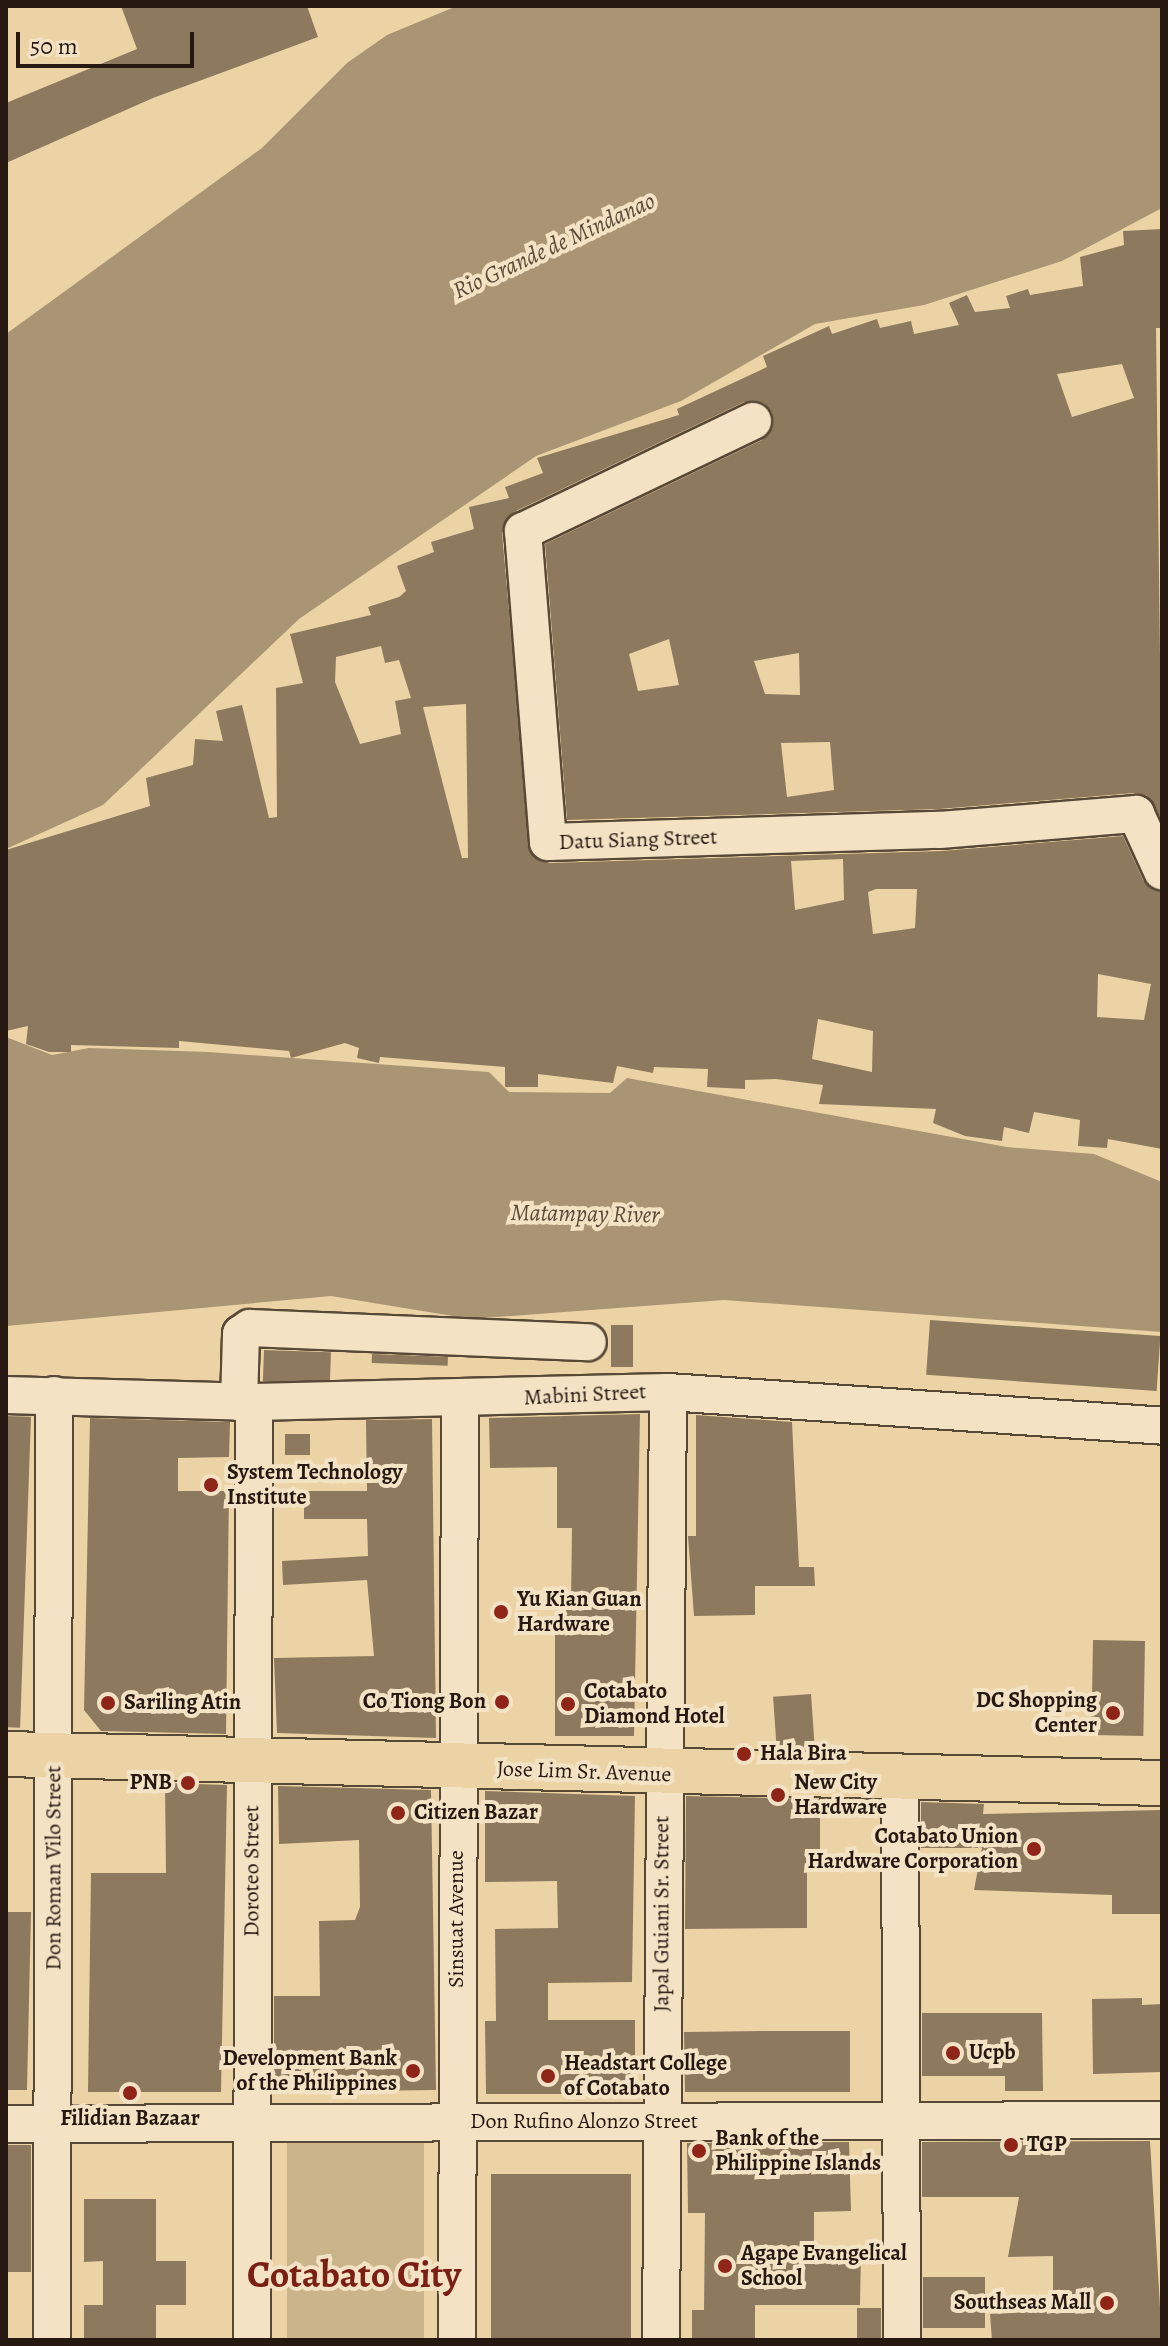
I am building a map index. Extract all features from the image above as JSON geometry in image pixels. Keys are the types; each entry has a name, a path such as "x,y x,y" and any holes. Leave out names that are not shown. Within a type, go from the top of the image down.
{"main road":[{"name":"Jose Lim Sr. Avenue","path":"6,1754 900,1780 1162,1783"}],"street":[{"name":"Datu Siang Street","path":"753,421 523,531 548,842 940,830 1136,814 1162,871"},
{"name":"Doroteo Street","path":"252,2340 252,1762 246,1402 241,1334 250,1328 588,1342"},
{"name":"Mabini Street","path":"6,1395 246,1402 460,1401 668,1392 1162,1426"},
{"name":"Japal Guiani Sr. Street","path":"661,2340 661,1774 668,1392"},
{"name":"Don Roman Vilo Street","path":"52,2340 54,1395"},
{"name":"Sinsuat Avenue","path":"457,2340 460,1401"},
{"path":"900,1780 904,2121 902,2340"},
{"name":"Don Rufino Alonzo Street","path":"6,2124 1162,2120"}],"shaded area":[{"path":"287,2141 424,2141 424,2340 287,2340"}],"water":[{"name":"Rio Grande de Mindanao","path":"457,6 1162,6 1162,208 1062,261 924,305 815,324 681,401 536,456 299,619 103,805 6,849 6,334 262,148 347,63 387,35"},
{"name":"Matampay River","path":"6,1037 52,1055 89,1048 208,1052 489,1072 509,1092 610,1093 627,1078 1007,1147 1094,1154 1162,1182 1162,1332 724,1300 471,1319 331,1296 6,1326"}],"building":[{"path":"121,6 307,6 318,37 153,98 6,163 6,103 137,49"},
{"path":"1162,229 1162,328 1156,328 1162,820 1147,796 1134,793 939,809 567,820 545,544 762,440 772,413 764,403 744,402 514,512 502,533 531,854 549,863 941,851 1123,836 1143,880 1162,892 1162,1149 1108,1139 1107,1148 1078,1146 1080,1120 1034,1112 1029,1133 1004,1127 1002,1141 965,1136 933,1123 936,1109 819,1104 823,1085 776,1079 745,1080 745,1089 707,1087 708,1069 654,1067 653,1073 617,1066 613,1083 538,1074 538,1087 505,1087 505,1067 380,1057 379,1063 357,1058 359,1048 345,1043 291,1058 289,1051 179,1041 179,1048 71,1045 71,1052 49,1052 26,1044 28,1026 6,1031 6,850 150,806 146,778 193,765 195,739 223,741 216,711 242,705 269,818 277,817 276,688 303,683 290,634 371,615 368,607 399,597 406,591 397,566 434,552 431,542 474,529 469,507 509,498 505,487 543,473 537,458 679,415 677,409 767,367 763,356 829,326 832,334 877,319 880,328 911,321 914,334 959,325 949,303 967,295 975,312 1010,308 1006,296 1028,289 1030,295 1083,286 1080,257 1124,245 1123,231","holes":["1122,364 1134,398 1072,417 1057,374","669,639 679,685 638,691 629,654","381,646 385,663 399,660 411,698 395,701 401,734 360,744 335,682 336,657","799,653 800,695 765,694 754,661","466,704 468,858 462,858 423,707","830,742 834,790 787,797 781,743","843,859 844,900 795,910 791,861","876,889 917,889 915,928 873,934 868,892","1098,974 1151,984 1144,1020 1097,1017","818,1019 873,1031 872,1072 812,1059"]},
{"path":"930,1320 1160,1336 1157,1391 926,1375"},
{"path":"611,1325 633,1325 633,1367 611,1367"},
{"path":"264,1350 331,1352 330,1383 263,1381"},
{"path":"372,1354 448,1357 448,1366 372,1363"},
{"path":"640,1414 634,1736 555,1736 555,1601 571,1601 572,1528 557,1528 557,1467 490,1468 489,1418"},
{"path":"696,1415 792,1422 799,1567 814,1567 815,1586 755,1586 755,1615 694,1616 688,1536 696,1536"},
{"path":"6,1416 31,1417 20,1728 6,1727"},
{"path":"90,1418 230,1422 229,1457 178,1458 178,1491 229,1491 226,1734 101,1731 84,1710"},
{"path":"432,1419 436,1738 277,1733 274,1658 374,1656 367,1580 283,1585 282,1561 368,1556 367,1519 304,1519 304,1491 367,1491 366,1420"},
{"path":"285,1434 310,1434 310,1455 285,1455"},
{"path":"1093,1640 1145,1641 1143,1736 1091,1735"},
{"path":"811,1694 815,1749 777,1752 773,1697"},
{"path":"165,1783 227,1785 221,2092 88,2092 91,1873 166,1873"},
{"path":"278,1786 431,1790 436,2090 274,2092 274,1996 320,1996 319,1921 355,1920 360,1907 359,1840 279,1844"},
{"path":"485,1791 635,1796 632,1982 548,1983 548,2020 635,2020 635,2094 486,2094 485,2021 496,2021 495,1929 558,1928 557,1881 485,1882"},
{"path":"686,1796 820,1799 820,1850 807,1850 807,1928 685,1929"},
{"path":"921,1802 984,1804 983,1814 1162,1810 1162,1914 1112,1914 1112,1895 974,1890 982,1848 921,1848"},
{"path":"6,1912 31,1912 27,2090 6,2090"},
{"path":"1142,1998 1142,2005 1162,2004 1162,2072 1093,2074 1092,1999"},
{"path":"922,2013 1042,2013 1043,2091 1005,2091 1005,2076 922,2076"},
{"path":"850,2031 850,2092 685,2092 684,2032"},
{"path":"1150,2141 1162,2340 992,2340 990,2314 1053,2311 1053,2256 1008,2257 1019,2197 922,2197 922,2142"},
{"path":"849,2142 851,2211 814,2212 814,2252 861,2252 860,2305 755,2305 755,2340 692,2340 692,2310 704,2310 705,2213 688,2213 687,2143"},
{"path":"6,2145 31,2145 31,2272 6,2272"},
{"path":"491,2174 631,2174 631,2340 491,2340"},
{"path":"84,2199 156,2199 156,2261 186,2261 186,2305 156,2305 156,2340 84,2340 84,2305 103,2305 103,2261 84,2262"},
{"path":"923,2277 985,2277 985,2328 923,2328"},
{"path":"857,2308 881,2308 881,2340 857,2340"}],"place":[{"name":"System Technology Institute","path":"211,1485"},
{"name":"Yu Kian Guan Hardware","path":"501,1612"},
{"name":"Co Tiong Bon","path":"502,1702"},
{"name":"Sariling Atin","path":"108,1703"},
{"name":"Cotabato Diamond Hotel","path":"568,1704"},
{"name":"DC Shopping Center","path":"1113,1713"},
{"name":"Hala Bira","path":"744,1754"},
{"name":"PNB","path":"188,1783"},
{"name":"New City Hardware","path":"778,1795"},
{"name":"Citizen Bazar","path":"398,1813"},
{"name":"Cotabato Union Hardware Corporation","path":"1034,1849"},
{"name":"Ucpb","path":"953,2053"},
{"name":"Development Bank of the Philippines","path":"413,2071"},
{"name":"Headstart College of Cotabato","path":"548,2076"},
{"name":"Filidian Bazaar","path":"130,2093"},
{"name":"TGP","path":"1011,2145"},
{"name":"Bank of the Philippine Islands","path":"699,2151"},
{"name":"Agape Evangelical School","path":"725,2266"},
{"name":"Southseas Mall","path":"1107,2303"}],"district":[{"name":"Cotabato City","path":"354,2275"}]}
